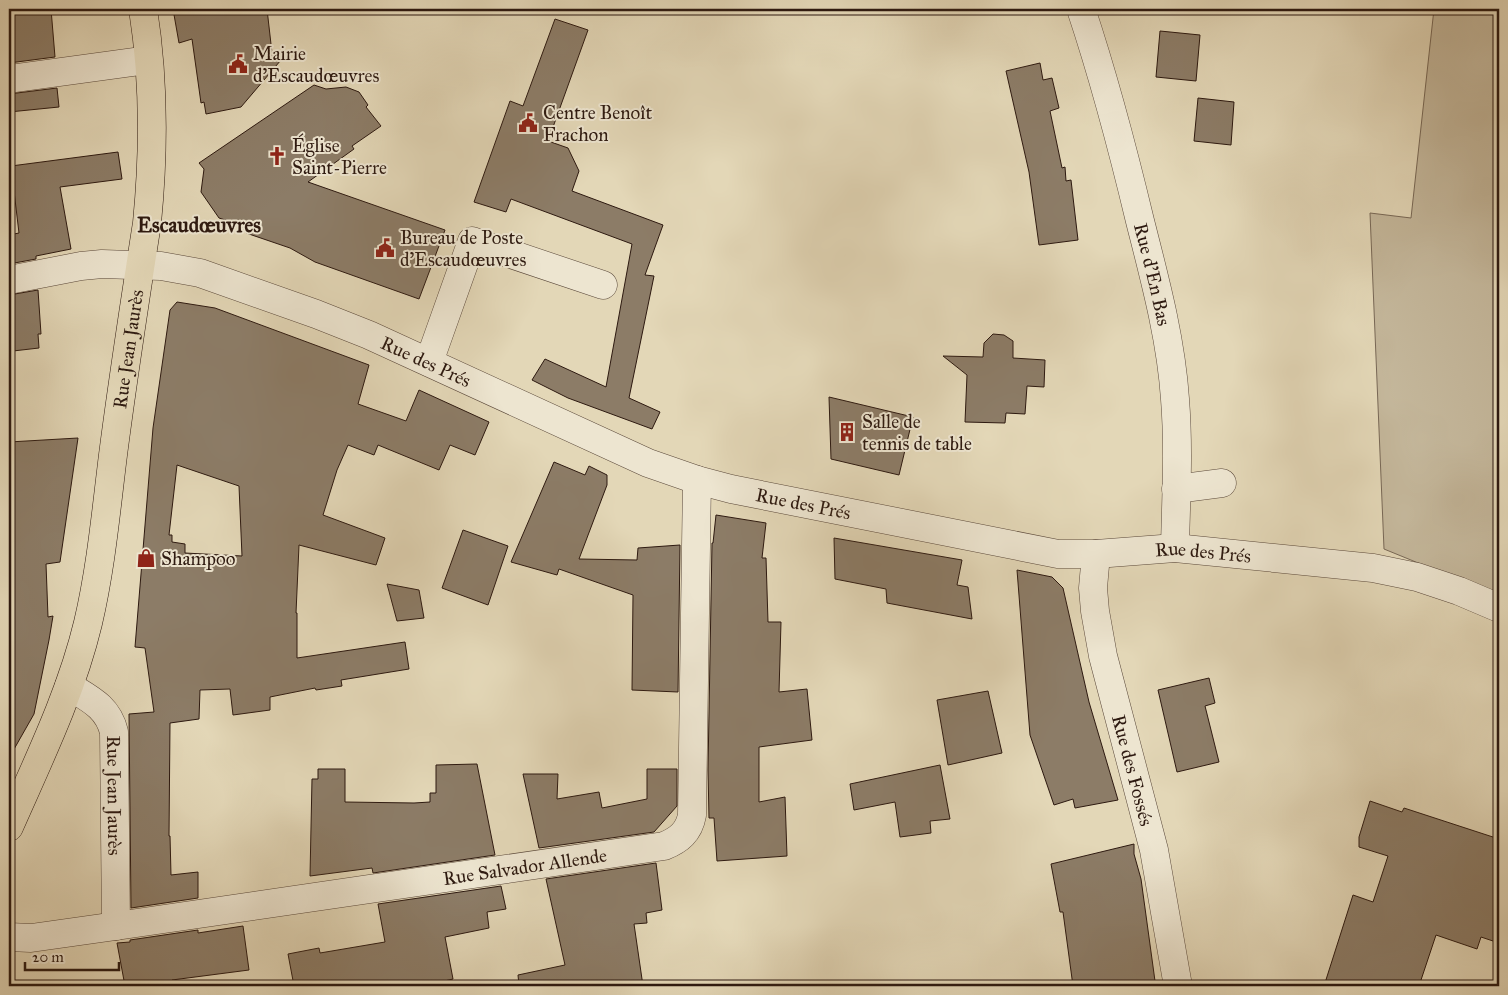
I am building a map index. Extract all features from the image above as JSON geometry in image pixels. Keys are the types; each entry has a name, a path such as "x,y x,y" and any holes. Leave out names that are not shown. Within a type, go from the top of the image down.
{"main road":[{"name":"Rue Jean Jaurès","path":"9,827 69,686 88,624 95,592 121,392 147,223 152,170 148,60 143,9"}],"street":[{"name":"Rue d'En Bas","path":"1081,9 1126,162 1164,318 1175,400 1175,548"},
{"path":"9,79 148,60"},
{"path":"429,362 472,240 603,285"},
{"name":"Rue des Prés","path":"9,280 81,266 111,264 161,266 200,273 351,328 429,362 626,454 697,480 762,495 1058,554 1096,554 1175,548 1393,571 1432,582 1499,608"},
{"name":"Rue Salvador Allende","path":"9,937 31,938 116,926 664,846 675,842 691,824 692,815 697,480"},
{"path":"1176,489 1222,483"},
{"name":"Rue des Fossés","path":"1096,554 1094,611 1103,656 1154,850 1178,986"},
{"name":"Rue Jean Jaurès","path":"69,686 103,709 112,722 114,732 116,926"}],"shaded area":[{"path":"1434,9 1499,9 1499,596 1384,549 1370,213 1411,218"}],"building":[{"path":"9,9 51,9 55,57 9,63"},
{"name":"Mairie d'Escaudœuvres","path":"173,9 267,9 272,53 281,60 241,107 206,114 204,102 201,103 192,39 179,43"},
{"name":"Centre Benoît Frachon","path":"555,19 588,30 548,141 568,148 579,171 572,191 663,225 645,275 654,276 629,398 660,412 652,429 568,398 532,380 545,359 606,387 632,244 511,199 506,212 474,202 510,101 523,106"},
{"path":"1160,31 1200,35 1196,81 1156,77"},
{"path":"1040,63 1043,80 1052,78 1059,108 1050,111 1062,168 1065,167 1066,181 1071,180 1078,240 1039,245 1029,172 1006,71"},
{"path":"314,85 326,89 346,87 359,92 368,105 366,107 381,126 352,146 354,149 308,182 445,230 419,299 315,262 290,248 246,233 241,225 219,218 201,192 204,169 199,163"},
{"path":"57,88 59,107 9,112 9,94"},
{"path":"1198,98 1234,102 1231,145 1194,141"},
{"path":"118,152 122,179 60,187 71,249 9,264 9,235 19,233 11,166"},
{"path":"38,290 41,334 38,334 39,348 13,351 12,336 9,337 9,295"},
{"path":"177,302 215,308 369,365 358,404 406,421 419,390 489,422 475,455 450,445 439,470 378,445 374,455 348,445 337,470 323,515 385,538 376,565 299,545 296,613 297,658 405,642 409,669 341,680 342,686 316,690 315,688 270,697 270,710 233,715 230,689 200,690 199,719 170,723 169,836 171,875 198,872 198,898 131,908 129,714 154,712 145,648 135,647 153,428 170,310","holes":["177,465 239,486 242,556 185,553 185,544 172,542 172,535 169,535"]},
{"path":"993,334 1004,335 1013,341 1013,358 1045,360 1044,387 1027,386 1025,414 1006,413 1005,423 965,422 967,375 943,356 983,357 984,343"},
{"name":"Salle de tennis de table","path":"829,397 913,417 899,475 831,459"},
{"path":"78,438 60,562 46,564 48,617 53,616 34,714 9,758 9,442"},
{"path":"554,462 585,475 589,466 607,475 607,485 579,559 637,560 638,548 680,545 678,692 632,690 633,595 559,569 557,575 511,562"},
{"path":"716,515 766,523 762,558 766,558 768,622 781,622 779,692 807,689 812,740 759,747 759,802 785,797 787,856 717,861 714,818 709,818 708,770 712,543"},
{"path":"463,530 508,546 488,605 442,588"},
{"path":"834,538 962,560 957,585 968,587 972,619 887,603 886,589 835,579"},
{"path":"1017,570 1052,577 1063,588 1089,702 1118,800 1075,808 1073,799 1054,805 1030,735"},
{"path":"387,584 419,590 424,618 397,621"},
{"path":"1209,678 1215,703 1205,706 1219,762 1177,772 1158,690"},
{"path":"988,691 1002,753 948,765 937,700"},
{"path":"477,764 495,855 373,873 372,868 310,876 312,779 318,779 318,769 345,769 345,802 414,803 430,802 430,793 436,793 436,765"},
{"path":"940,765 950,819 930,821 931,833 900,837 895,802 854,810 850,784"},
{"path":"647,769 677,769 677,806 654,832 539,848 523,774 558,774 557,799 599,792 602,808 647,799"},
{"path":"1370,801 1402,812 1404,808 1499,839 1499,943 1481,937 1477,949 1436,935 1419,986 1324,986 1353,895 1373,902 1388,856 1359,847 1359,837"},
{"path":"1134,844 1134,854 1141,879 1155,981 1112,986 1073,986 1063,912 1060,912 1051,864"},
{"path":"656,863 662,910 646,913 647,923 634,924 643,986 519,986 518,975 565,965 546,879"},
{"path":"501,886 506,909 487,912 489,928 445,937 453,979 440,982 441,986 294,986 288,954 319,948 320,953 385,942 378,904"},
{"path":"243,926 249,970 172,980 173,986 125,986 117,943 198,930 198,933"}],"place":[{"name":"Mairie d'Escaudœuvres","path":"238,64"},
{"name":"Centre Benoît Frachon","path":"528,123"},
{"name":"Église Saint-Pierre","path":"277,156"},
{"name":"Bureau de Poste d'Escaudœuvres","path":"385,248"},
{"name":"Salle de tennis de table","path":"847,432"},
{"name":"Shampoo","path":"146,558"}],"district":[{"name":"Escaudœuvres","path":"199,225"}]}
